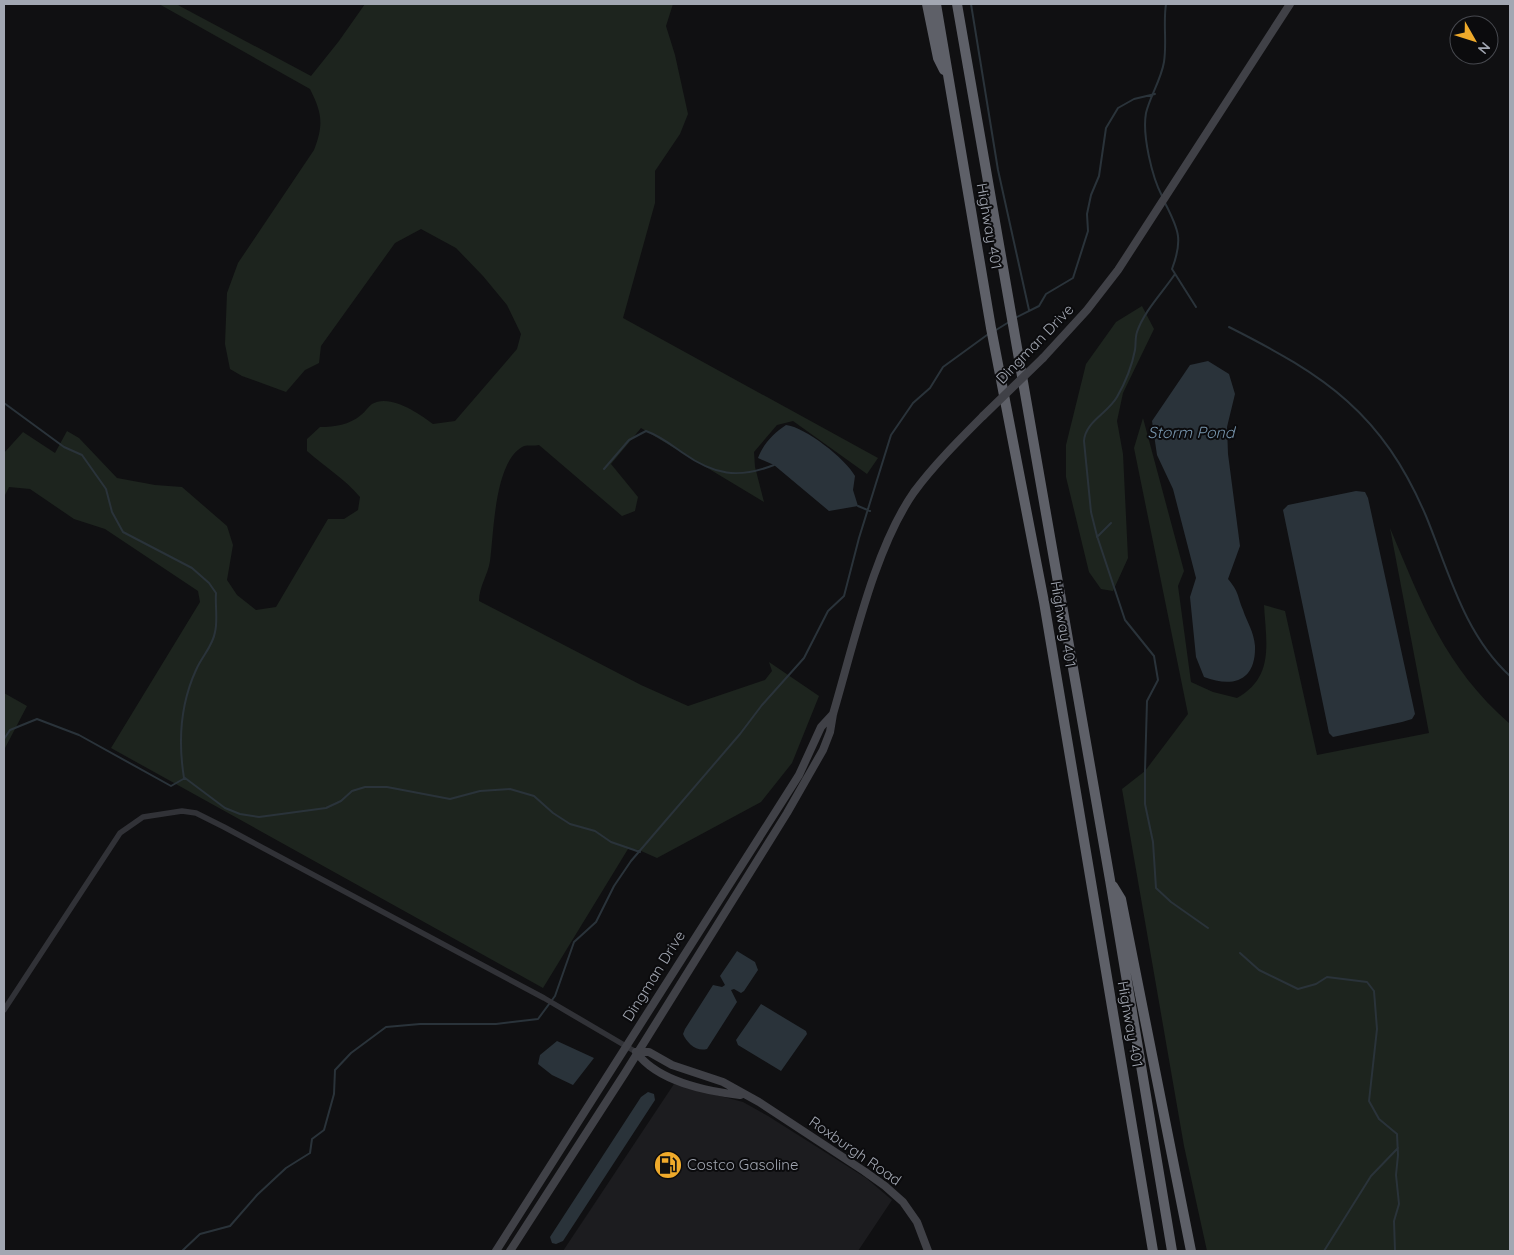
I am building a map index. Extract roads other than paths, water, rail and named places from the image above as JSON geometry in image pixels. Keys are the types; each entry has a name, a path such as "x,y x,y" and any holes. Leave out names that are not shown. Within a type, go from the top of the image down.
{"highway":[{"path":"927,4 938,58 950,83"},
{"name":"Highway 401","path":"936,4 991,328 1044,602 1153,1251"},
{"name":"Highway 401","path":"957,4 1110,880 1172,1251"},
{"path":"1110,880 1121,899 1191,1251"}],"main road":[{"name":"Dingman Drive","path":"510,1251 802,787 830,732 833,714 865,606 892,531 914,493 983,416 1043,358 1087,310 1118,270 1290,4"},
{"name":"Dingman Drive","path":"496,1251 799,774 821,727 833,714"},
{"name":"Roxburgh Road","path":"636,1052 643,1061 681,1081 719,1092 743,1095"},
{"name":"Roxburgh Road","path":"636,1052 649,1052 672,1065 723,1082 743,1095 759,1102 894,1193 917,1222 928,1251"}],"street":[{"path":"4,1010 120,833 143,817 182,811 196,813 224,827 557,1005 636,1052"}],"water":[{"name":"Storm Pond","path":"1208,361 1229,374 1235,394 1227,427 1228,454 1240,546 1228,579 1237,594 1252,632 1255,646 1252,667 1247,674 1241,679 1224,682 1204,677 1196,657 1190,597 1196,578 1173,489 1157,455 1152,421 1190,365"},
{"path":"786,425 804,431 843,461 855,476 853,490 858,506 829,511 774,465 758,458 769,439"},
{"path":"1356,491 1365,492 1368,498 1415,714 1412,719 1402,722 1333,737 1329,733 1283,510 1288,505"},
{"path":"737,951 755,962 758,970 744,991 741,993 734,989 731,990 737,1002 707,1049 696,1048 689,1043 683,1034 685,1029 713,985 722,987 725,985 720,976"},
{"path":"761,1004 806,1031 807,1034 781,1071 738,1045 736,1040"},
{"path":"557,1041 594,1058 573,1085 552,1075 538,1064 540,1055"},
{"path":"648,1092 654,1094 655,1100 563,1241 556,1244 552,1243 550,1237 641,1097"}],"waterway":[{"path":"971,4 998,170 1029,310"},
{"path":"1162,196 1149,156 1145,122 1146,113 1164,62 1166,4"},
{"path":"1015,318 1039,306 1046,294 1073,278 1088,231 1087,214 1091,195 1099,176 1106,128 1118,108 1134,99 1155,94"},
{"path":"1165,203 1174,221 1178,235 1178,250 1172,269 1196,307"},
{"path":"1175,274 1140,324 1136,334 1132,362 1120,392 1113,403 1088,428 1084,441 1091,512 1097,536 1125,620 1154,656 1158,680 1147,701 1145,771 1145,804 1153,842 1156,888 1171,902 1208,928"},
{"path":"996,330 1009,322"},
{"path":"1229,327 1264,345 1322,381 1347,401 1370,424 1390,450 1409,480 1426,516 1469,622 1494,659 1510,676"},
{"path":"182,1251 200,1234 230,1226 257,1195 286,1168 310,1153 312,1139 324,1130 334,1094 335,1070 351,1053 386,1027 420,1024 496,1024 538,1019 555,996 574,942 596,922 614,886 631,861 804,658 828,611 844,596 859,538 891,435 913,403 930,388 943,367 987,335"},
{"path":"4,403 64,447 82,455 106,489 112,512 123,532 192,568 209,583 216,593 214,637 196,670 184,710 181,737 184,778"},
{"path":"604,469 629,440 646,431 694,460 716,470 738,473 774,465"},
{"path":"858,506 870,511"},
{"path":"1097,537 1111,523"},
{"path":"4,739 10,730 37,719 79,735 171,786 185,778 225,808 240,814 259,817 326,808 341,801 352,791 365,787 387,787 450,799 480,791 510,789 534,796 553,813 570,824 595,831 611,842 640,852"},
{"path":"1240,953 1259,970 1298,989 1316,984 1327,977 1367,982 1374,991 1377,1029 1369,1101 1379,1119 1397,1134 1398,1155 1396,1175 1399,1204 1394,1221 1395,1251"},
{"path":"1324,1251 1371,1176 1398,1148"}],"place":[{"name":"Costco Gasoline","path":"668,1165"}]}
